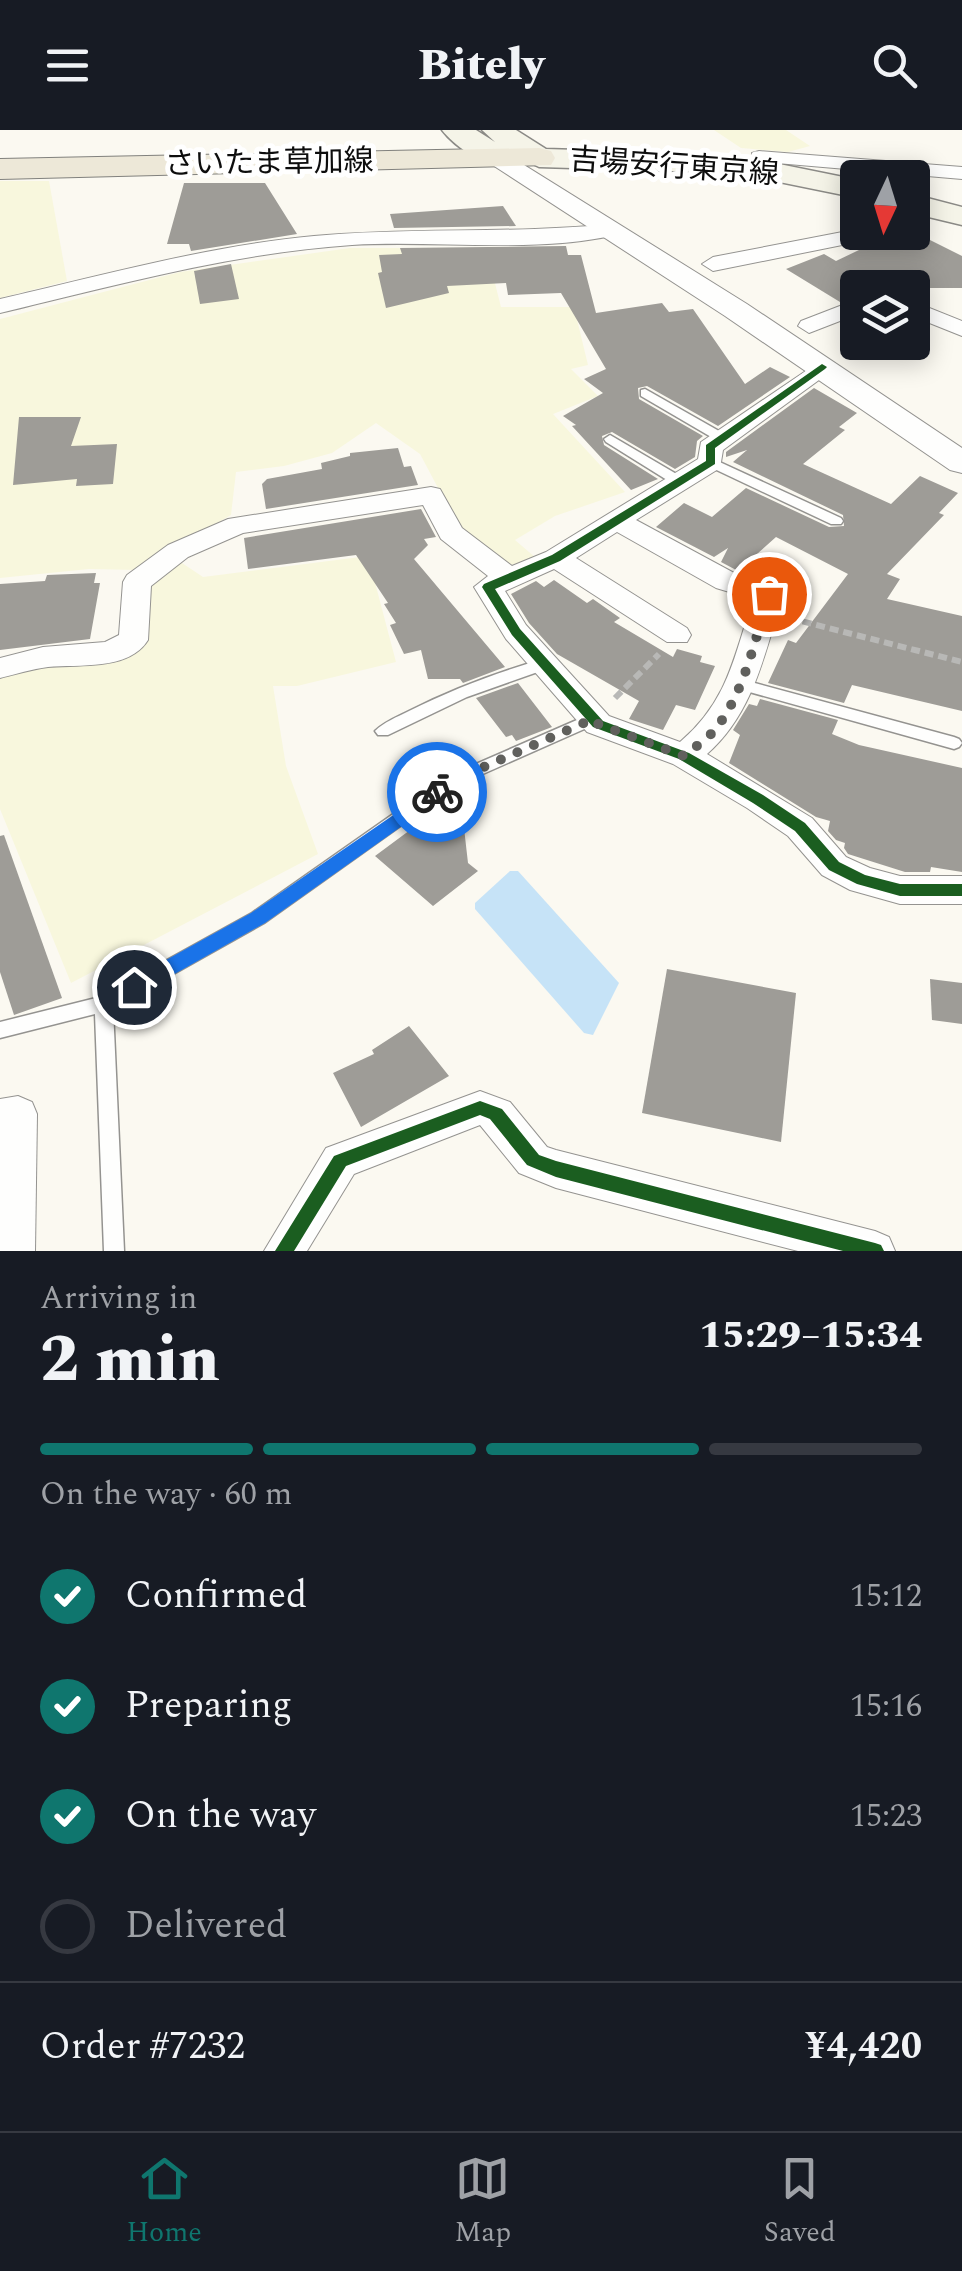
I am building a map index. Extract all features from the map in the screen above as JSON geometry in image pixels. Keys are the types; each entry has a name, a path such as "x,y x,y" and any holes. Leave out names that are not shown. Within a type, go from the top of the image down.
{"main road":[{"path":"456,130 498,144"},
{"name":"さいたま草加線","path":"0,169 498,144 539,158"},
{"name":"吉場安行東京線","path":"539,158 706,163 840,185"},
{"path":"930,213 962,216"}],"street":[{"path":"498,144 612,230 962,463"},
{"path":"759,157 962,173"},
{"path":"539,158 809,326 962,432"},
{"path":"0,306 137,274 351,239 570,236 612,230"},
{"path":"712,264 840,239"},
{"path":"809,326 840,313"},
{"path":"930,316 962,330"},
{"path":"822,368 680,482 556,558 488,586 516,632 598,724 684,756 800,827 834,866 862,880 900,890 962,890"},
{"path":"0,668 44,657 111,652 133,640 137,582 178,551 238,525 431,495 450,533 509,578"},
{"path":"618,521 726,582 769,594 740,684 719,726 684,756"},
{"path":"556,558 676,635"},
{"path":"284,1251 340,1161 480,1108 496,1114 534,1160 556,1170 875,1251"},
{"path":"0,1117 18,1114 15,1251"}],"lane":[{"path":"645,393 716,450 836,521"},
{"path":"610,439 680,482"},
{"path":"383,732 422,710 508,674 544,664"},
{"path":"740,684 954,743"},
{"path":"0,1030 104,1004 258,918 452,781 593,719"},
{"path":"104,1004 114,1251"}],"green space":[{"path":"714,130 786,130 810,146 788,152 741,148"},
{"path":"0,181 49,181 67,281 0,298"},
{"path":"350,248 486,248 501,307 574,307 588,365 571,369 598,396 553,414 625,492 555,516 515,540 536,558 507,566 462,533 420,454 376,423 332,453 284,466 236,472 231,515 138,570 89,569 0,578 0,319 180,272"},
{"path":"368,556 396,662 297,686 273,686 286,766 318,854 71,983 0,809 0,676 47,664 111,661 151,582 179,561 203,577"}],"water":[{"path":"510,871 518,871 619,983 593,1035 584,1033 475,909 475,903"}],"building":[{"path":"184,183 265,183 297,234 191,251 189,244 167,244"},
{"path":"503,206 516,226 394,228 390,214"},
{"path":"930,240 962,256 962,288 930,288 930,270 840,270 840,302 786,269 824,254 836,261 859,250 930,250"},
{"path":"566,246 568,255 581,255 596,313 662,303 669,312 693,309 745,384 770,367 790,377 718,426 647,386 638,388 639,399 703,436 697,441 695,457 675,469 612,432 602,436 604,445 658,479 631,490 572,426 576,425 563,416 603,393 584,379 606,369 561,293 508,295 506,283 447,286 449,293 386,308 378,273 382,272 379,255 402,254 400,248"},
{"path":"231,264 239,299 200,304 194,271"},
{"path":"814,388 857,413 839,427 845,430 803,464 891,504 920,476 958,493 939,513 944,515 887,574 900,579 887,599 962,616 962,711 852,685 844,703 768,683 788,640 796,643 848,574 776,537 738,571 721,562 728,548 714,557 656,527 684,503 712,517 746,488 829,527 844,526 843,515 733,462 747,450 726,457 726,452"},
{"path":"19,417 81,417 71,446 117,444 113,484 76,486 77,479 13,485"},
{"path":"398,448 404,467 411,466 418,485 266,509 262,484 267,479 322,469 321,463 350,453"},
{"path":"421,509 436,537 424,539 428,545 414,559 505,667 463,683 460,679 428,679 421,650 404,654 390,625 396,623 384,604 388,603 356,555 248,569 244,538"},
{"path":"96,573 94,583 100,583 90,639 0,650 0,584 45,581 47,575"},
{"path":"554,580 587,603 593,599 620,618 614,622 673,657 677,649 702,656 700,662 715,666 695,710 676,705 663,730 629,719 639,701 557,654 529,623 511,594 536,581 544,587"},
{"path":"518,683 552,727 516,741 512,735 506,737 476,698"},
{"path":"760,699 838,720 832,734 859,745 962,768 962,872 931,867 930,872 905,872 848,854 845,843 828,831 830,821 816,817 729,763 740,735 733,730 749,704 757,706"},
{"path":"460,793 468,863 478,871 433,906 375,856"},
{"path":"4,835 62,998 14,1015 0,972 0,836"},
{"path":"667,969 796,993 781,1142 642,1113"},
{"path":"930,979 962,983 962,1024 932,1020"},
{"path":"409,1026 449,1076 361,1127 333,1073 374,1054 372,1050"}],"cycle path":[{"path":"822,367 710,447 711,462 556,558 488,587 516,632 598,724 684,756 758,799 800,827 834,866 862,880 900,890 962,890"},
{"path":"284,1251 340,1161 480,1108 496,1114 533,1160 556,1169 875,1251"}],"way so far":[{"path":"437,792 452,781 593,719 684,756 719,726 740,684 769,594"}],"route":[{"path":"134,987 258,918 437,792"}]}
